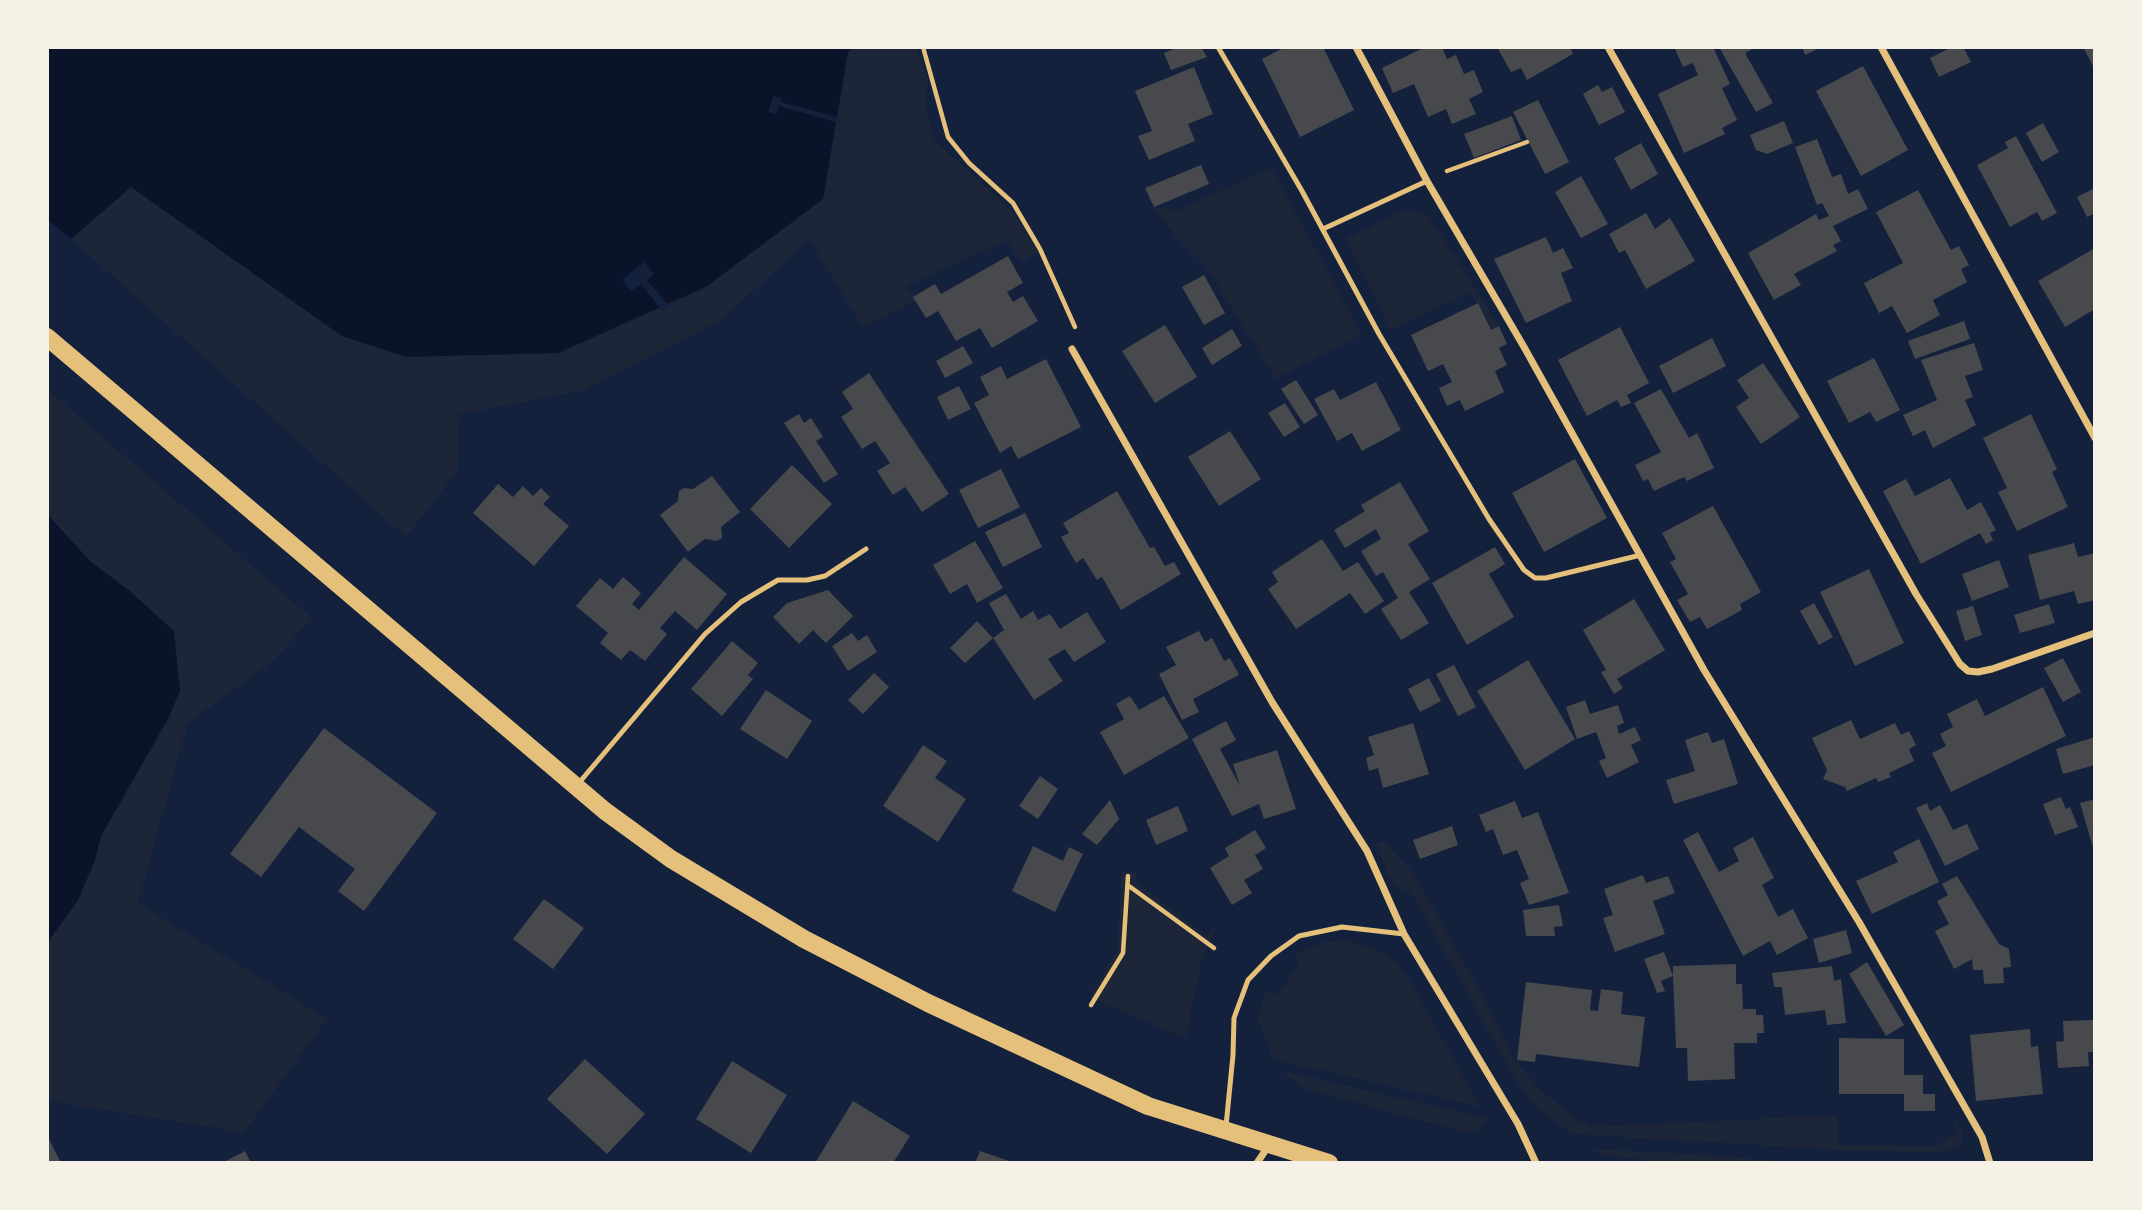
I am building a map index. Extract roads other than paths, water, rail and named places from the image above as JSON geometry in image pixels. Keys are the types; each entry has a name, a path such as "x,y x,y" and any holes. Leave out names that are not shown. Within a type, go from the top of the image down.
{"main road":[{"path":"47,337 576,787 671,859 804,939 928,1003 1148,1106 1329,1163"}],"street":[{"path":"1356,47 1427,181 1524,347 1735,722 1872,946 1982,1137 1990,1163"},
{"path":"1608,47 1916,594 1960,664 1968,671 1992,669 2095,633"},
{"path":"1881,47 2095,438"},
{"path":"1072,349 1272,702 1367,851 1404,934 1518,1124 1536,1163"},
{"path":"1257,1163 1270,1144"}],"lane":[{"path":"1218,47 1323,229 1378,334 1489,519 1524,570 1535,578 1546,579 1641,555"},
{"path":"1323,229 1427,181"},
{"path":"576,787 705,634 741,602 778,580 825,576 866,549"},
{"path":"1225,1131 1234,1018 1248,980 1271,956 1299,936 1342,927 1404,934"}]}
